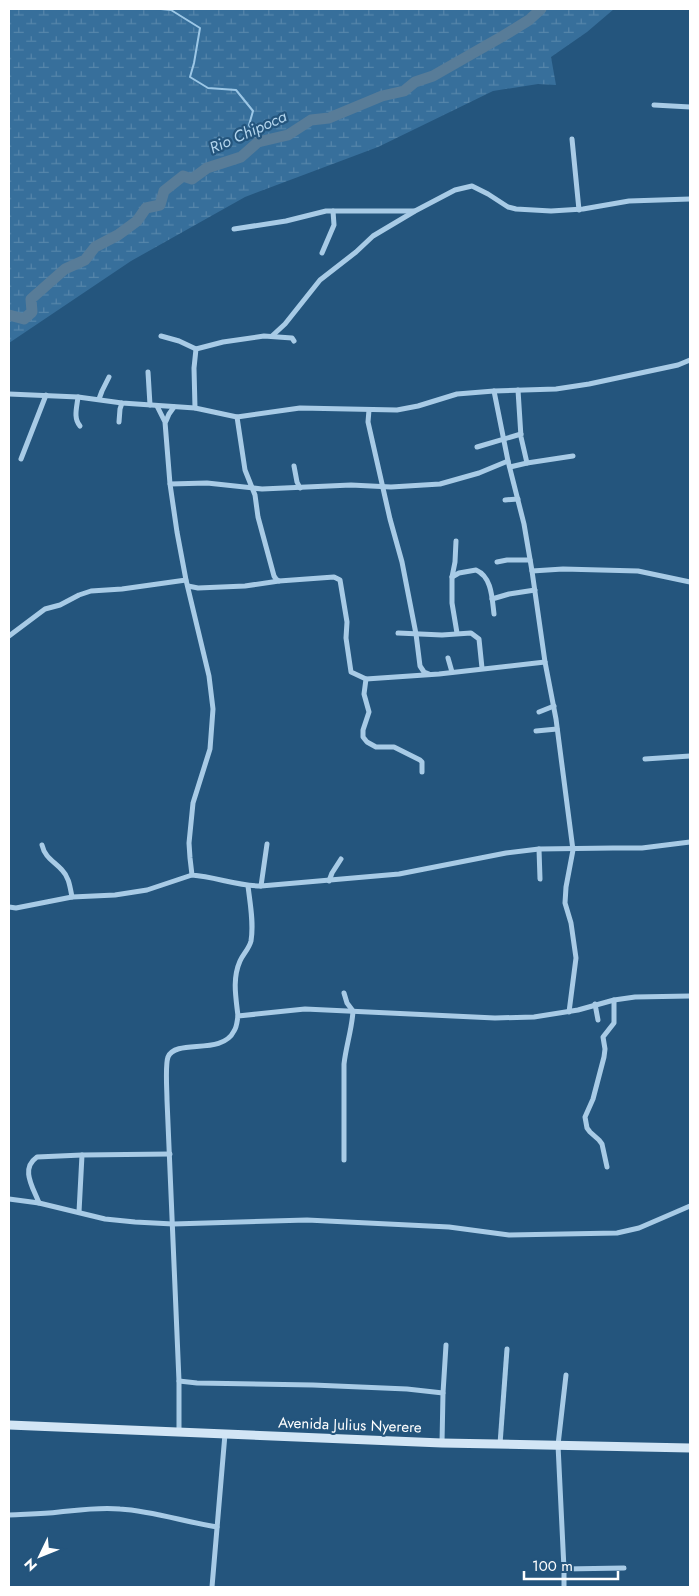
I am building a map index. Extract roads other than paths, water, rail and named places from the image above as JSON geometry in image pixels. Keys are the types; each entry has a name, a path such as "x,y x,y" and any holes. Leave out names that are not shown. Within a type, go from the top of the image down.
{"street":[{"path":"654,105 690,107"},
{"path":"572,139 579,210"},
{"path":"272,336 285,324 320,280 374,236 414,211 455,190 472,186 508,207 551,211 579,210 629,201 690,199"},
{"path":"234,229 286,222 334,211 414,211"},
{"path":"322,253 334,225 334,211"},
{"path":"161,336 196,349 223,342 272,336 292,338 294,341"},
{"path":"195,408 194,368 196,349"},
{"path":"9,394 78,396 122,403 195,408 237,416 300,408 397,410 418,406 457,394 589,384 678,365 690,360"},
{"path":"148,372 150,405"},
{"path":"100,400 109,377"},
{"path":"518,390 521,434 527,463"},
{"path":"494,391 508,461 524,524 545,662 554,706 573,850 566,886 566,903 576,958 569,1012"},
{"path":"21,459 46,395"},
{"path":"78,396 76,417 77,424 80,426"},
{"path":"119,422 122,403"},
{"path":"157,406 165,422 176,532 209,676 213,709 210,749 192,808 189,843 192,875"},
{"path":"165,422 174,408"},
{"path":"369,410 368,422 402,562 416,634 420,666 424,672 430,674"},
{"path":"237,416 244,465 255,495 258,517 272,571 279,581"},
{"path":"477,447 521,434"},
{"path":"510,467 573,456"},
{"path":"170,484 207,483 252,488 300,488 351,485 391,487 440,484 479,473 508,461"},
{"path":"294,466 300,488"},
{"path":"386,496 387,491 391,487"},
{"path":"505,500 518,499"},
{"path":"456,541 452,577 452,603 457,633"},
{"path":"497,562 530,560"},
{"path":"532,572 563,569 638,571 690,582"},
{"path":"452,577 468,571 476,570 480,572 486,578 494,614"},
{"path":"188,586 198,588 245,586 279,581 334,578 340,580 347,622 346,638 351,672 366,679 545,662"},
{"path":"9,636 45,610 79,595 186,580"},
{"path":"492,599 499,596 535,590"},
{"path":"398,633 471,633 479,639 482,668"},
{"path":"448,658 452,672"},
{"path":"413,675 420,666"},
{"path":"366,679 364,694 369,712 363,730 363,737 367,742 376,747 394,747 420,760 422,762 422,772"},
{"path":"539,712 554,706"},
{"path":"536,731 557,729"},
{"path":"645,759 690,756"},
{"path":"9,907 16,908 72,897 111,895 147,890 192,875 207,876 248,886 262,886 399,874 506,853 539,850 642,848 690,842"},
{"path":"262,886 267,844"},
{"path":"42,846 46,856 65,874 72,897"},
{"path":"539,850 540,879"},
{"path":"329,881 341,859"},
{"path":"179,1431 179,1381 167,1060 169,1055 176,1049 206,1046 222,1042 234,1032 238,1016 235,982 237,970 240,959 246,952 250,942 252,926 248,886"},
{"path":"344,993 347,1003 353,1011 344,1064 344,1160"},
{"path":"238,1016 305,1009 495,1018 534,1017 569,1012 596,1004 635,997 690,996"},
{"path":"607,1167 602,1144 587,1128 585,1117 593,1098 604,1057 603,1037 614,1023 614,1000"},
{"path":"596,1004 598,1020"},
{"path":"39,1203 28,1174 29,1164 37,1157 170,1154"},
{"path":"79,1212 82,1155"},
{"path":"9,1199 39,1203 105,1218 173,1224 238,1220 306,1220 449,1227 509,1234 617,1233 639,1228 690,1206"},
{"path":"442,1443 446,1345"},
{"path":"500,1444 507,1349"},
{"path":"564,1587 558,1445 566,1375"},
{"path":"179,1381 313,1385 443,1392"},
{"name":"Avenida Julius Nyerere","path":"9,1425 442,1443 690,1448"},
{"path":"212,1587 225,1434"},
{"path":"9,1515 73,1510 119,1509 159,1514 218,1527"},
{"path":"564,1569 624,1568"}],"waterway":[{"path":"161,9 171,10 200,28 190,77 208,88 236,90 253,111 249,125 258,142"},
{"name":"Rio Chipoca","path":"9,315 24,319 32,312 31,299 65,269 85,260 95,247 118,235 137,221 146,208 160,205 164,191 183,176 192,179 207,168 241,157 258,142 288,135 311,120 329,118 382,96 404,91 415,82 433,76 503,36 529,20 541,9"}]}
